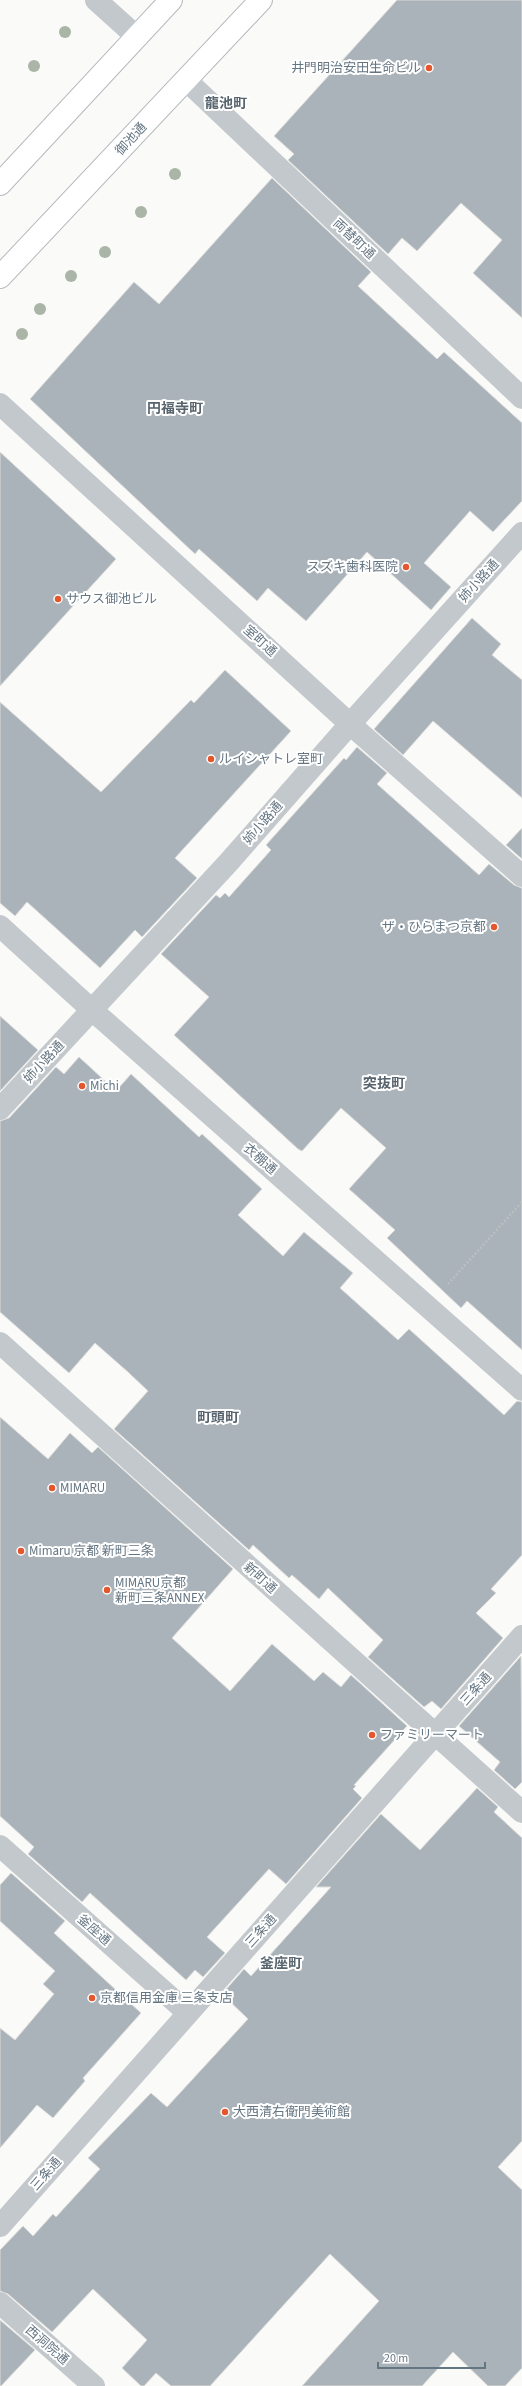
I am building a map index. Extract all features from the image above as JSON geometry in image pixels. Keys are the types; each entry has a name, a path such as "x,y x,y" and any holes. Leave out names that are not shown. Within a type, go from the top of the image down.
{"main road":[{"path":"0,184 171,0"},
{"name":"御池通","path":"0,277 261,0"}],"street":[{"path":"96,0 137,37"},
{"name":"両替町通","path":"186,80 522,398"},
{"name":"室町通","path":"0,404 350,724 522,876"},
{"name":"姉小路通","path":"0,1109 228,863 350,724 522,533"},
{"name":"衣棚通","path":"0,926 92,1010 522,1390"},
{"name":"新町通","path":"0,1343 522,1812"},
{"name":"三条通","path":"0,2226 522,1636"},
{"name":"釜座通","path":"0,1846 188,2013"},
{"name":"西洞院通","path":"0,2303 94,2386"}],"path":[{"path":"428,1307 522,1202"}],"building":[{"name":"井門明治安田生命ビル","path":"397,0 522,0 522,318 473,273 502,240 461,203 417,251 402,238 388,254 288,160 294,154 274,136"},
{"path":"272,178 371,272 358,286 437,359 444,352 522,423 522,501 493,532 470,511 424,563 451,587 431,610 367,552 306,621 268,588 257,601 199,549 195,554 30,399 134,282 159,304"},
{"path":"0,452 116,559 0,686"},
{"path":"472,618 501,644 492,655 522,680 522,798 433,721 403,755 374,729"},
{"path":"225,670 291,731 175,858 197,878 142,937 135,930 100,968 27,902 15,916 0,903 0,702 101,792 191,700 194,703"},
{"path":"357,747 387,773 377,784 479,875 489,864 514,885 522,888 522,1350 467,1301 461,1308 387,1238 395,1230 349,1189 386,1148 341,1108 302,1151 298,1149 174,1035 209,997 161,954 216,895 220,898 225,893 229,897 271,850 266,845 344,758 346,760"},
{"path":"522,828 522,859 506,845"},
{"path":"0,1016 38,1050 0,1091"},
{"path":"79,1057 116,1091 131,1074 199,1137 202,1134 262,1189 238,1215 283,1256 304,1232 353,1273 340,1288 398,1340 409,1329 504,1415 517,1401 522,1402 522,1555 491,1589 496,1593 476,1613 503,1638 441,1709 432,1701 424,1707 368,1657 383,1640 328,1588 319,1599 292,1575 289,1578 253,1545 249,1550 114,1429 148,1391 128,1372 95,1343 69,1373 0,1312 0,1121 9,1118 56,1067 64,1074"},
{"path":"0,1417 48,1459 70,1433 92,1453 98,1447 233,1569 172,1638 230,1691 272,1644 314,1681 323,1672 341,1687 351,1675 407,1726 354,1785 356,1786 353,1789 362,1798 286,1884 269,1869 207,1937 225,1953 203,1977 195,1970 186,1980 90,1893 82,1902 28,1854 34,1847 0,1816"},
{"path":"521,1656 522,1782 515,1789 494,1770 500,1762 459,1726"},
{"path":"477,1788 498,1807 494,1812 522,1838 522,2141 498,2167 522,2190 522,2368 505,2386 488,2386 453,2352 422,2386 302,2386 379,2301 330,2254 210,2386 171,2386 156,2373 144,2386 141,2386 122,2368 147,2340 93,2289 52,2332 8,2294 0,2291 0,2250 23,2226 33,2236 53,2214 56,2217 100,2169 88,2158 151,2093 167,2107 248,2019 222,1994 244,1969 251,1976 331,1887 316,1887 381,1814 420,1850"},
{"path":"11,1873 65,1921 54,1933 141,2013 83,2078 85,2081 53,2118 37,2105 0,2148 0,2028 15,2040 54,1994 43,1984 55,1971 0,1921 0,1885"},
{"path":"0,2320 35,2350 1,2386 0,2386"}],"place":[{"name":"井門明治安田生命ビル","path":"429,68"},
{"name":"スズキ歯科医院","path":"406,567"},
{"name":"サウス御池ビル","path":"58,599"},
{"name":"ルイシャトレ室町","path":"211,759"},
{"name":"ザ・ひらまつ京都","path":"494,927"},
{"name":"Michi","path":"82,1086"},
{"name":"MIMARU","path":"52,1488"},
{"name":"Mimaru 京都 新町三条","path":"21,1551"},
{"name":"MIMARU京都 新町三条ANNEX","path":"107,1590"},
{"name":"ファミリーマート","path":"372,1735"},
{"name":"京都信用金庫 三条支店","path":"92,1998"},
{"name":"大西清右衛門美術館","path":"225,2112"}],"district":[{"name":"龍池町","path":"226,104"},
{"name":"円福寺町","path":"175,409"},
{"name":"突抜町","path":"384,1084"},
{"name":"町頭町","path":"218,1418"},
{"name":"釜座町","path":"281,1964"}]}
